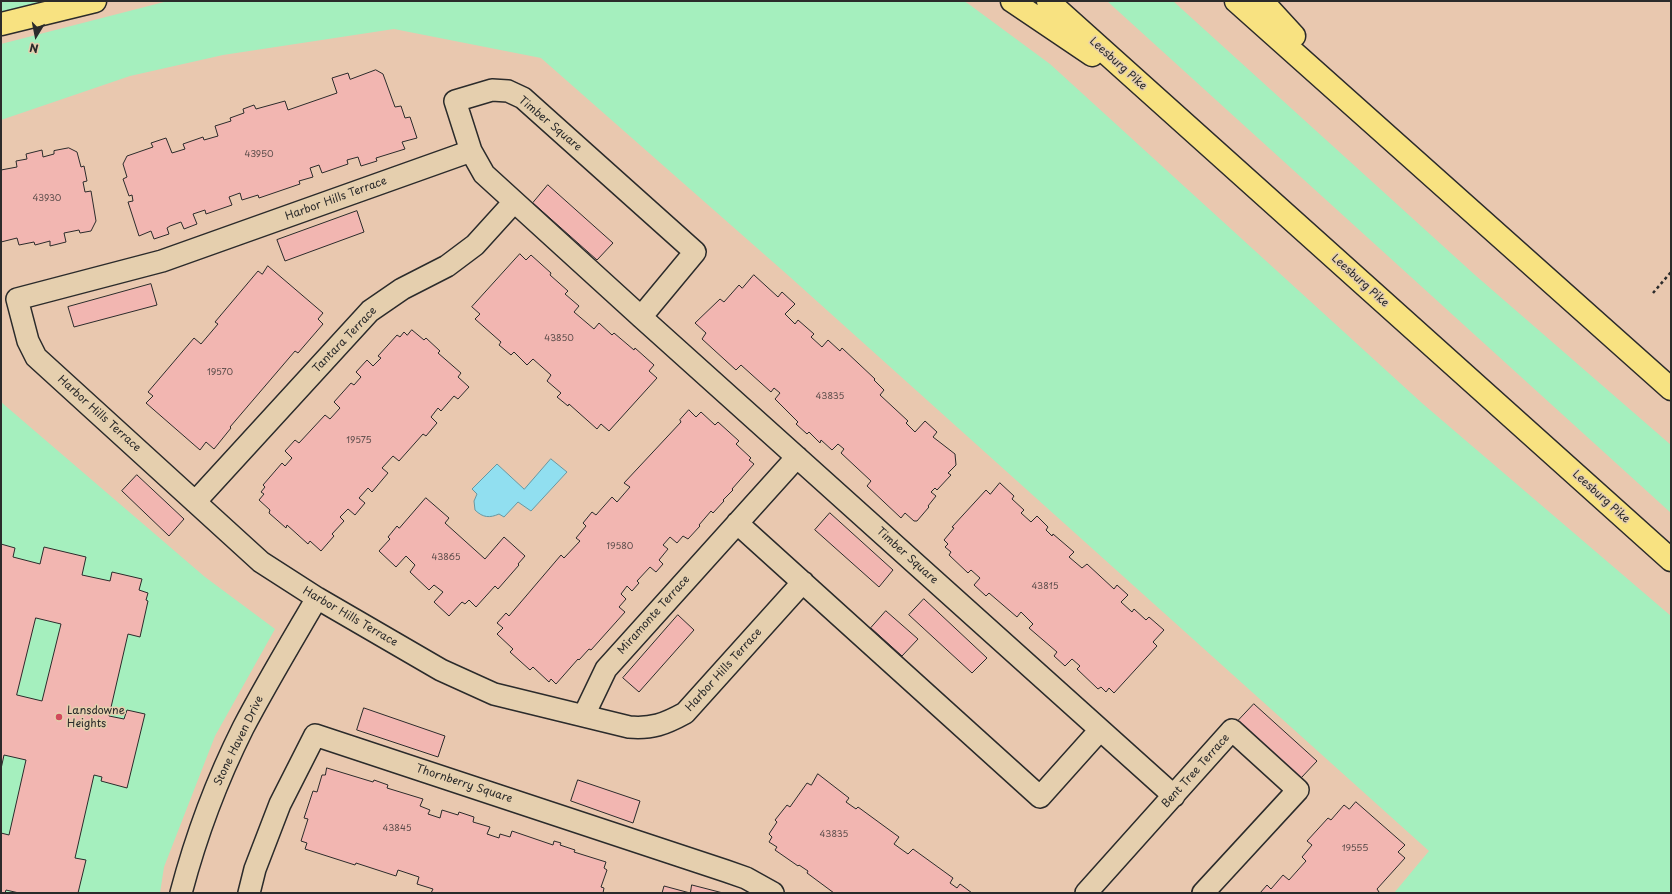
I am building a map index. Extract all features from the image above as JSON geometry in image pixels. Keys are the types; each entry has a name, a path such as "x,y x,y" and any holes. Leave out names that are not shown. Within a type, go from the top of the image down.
{"highway":[{"path":"1,24 95,1"},
{"path":"1012,1 1158,100"},
{"name":"Leesburg Pike","path":"1048,1 1671,560"},
{"path":"1236,1 1671,389"},
{"path":"1262,1 1368,118"}],"street":[{"name":"Timber Square","path":"641,317 695,252 523,98 508,91 492,90 456,101 471,151 484,174 641,317 1174,796"},
{"name":"Harbor Hills Terrace","path":"471,151 162,261 17,299 28,341 36,357 261,562 317,598 441,670 494,694 584,715 629,728 644,728 667,723 685,712 803,582"},
{"name":"Tantara Terrace","path":"195,502 370,311 402,289 453,262 475,245 514,202"},
{"name":"Miramonte Terrace","path":"584,715 606,669 797,457"},
{"path":"737,523 1040,796 1100,730"},
{"name":"Stone Haven Drive","path":"181,893 188,865 213,795 243,728 317,598"},
{"name":"Bent Tree Terrace","path":"1086,893 1232,730 1298,790 1203,893"},
{"name":"Thornberry Square","path":"249,893 255,869 280,804 315,734 726,871 746,878 773,893"}],"path":[{"path":"1653,293 1671,272"}],"green space":[{"path":"1,1 52,1 1,14"},
{"path":"168,1 964,1 1050,64 1423,404 1671,616 1671,893 1394,893 1429,851 790,277 541,58 394,29 223,55 130,76 1,120 1,44"},
{"path":"1107,1 1173,1 1475,275 1671,445 1671,513"},
{"path":"1,402 205,577 275,629 215,736 164,867 160,893 1,893"}],"water":[{"path":"551,459 567,472 531,511 518,502 504,517 499,514 490,517 484,516 475,510 474,501 477,494 472,489 497,464 524,489"}],"building":[{"path":"376,70 383,74 395,107 401,106 405,118 410,117 417,138 402,142 405,149 376,158 377,161 361,166 358,157 347,160 348,164 322,173 319,165 310,168 313,177 299,181 300,184 259,198 258,195 242,200 240,193 229,197 232,205 206,214 205,210 193,214 197,224 184,229 181,222 167,228 169,234 154,239 151,231 139,236 128,202 133,201 132,195 129,196 123,179 127,177 123,164 127,156 153,147 151,143 166,138 172,153 185,149 183,144 203,137 204,140 218,136 215,126 231,121 230,118 244,113 243,109 254,105 256,109 285,101 288,110 337,93 332,78 348,73 350,79"},
{"path":"69,148 77,152 81,167 84,166 87,181 83,182 85,192 91,191 96,221 91,231 80,233 79,230 64,233 66,242 50,246 50,241 35,245 34,242 19,245 17,238 1,242 1,170 17,167 16,161 27,159 26,154 42,150 43,157 54,154 54,151"},
{"path":"548,185 613,243 597,260 533,203"},
{"path":"357,211 364,232 285,261 277,240"},
{"path":"520,254 526,260 531,255 551,273 550,275 568,291 565,294 579,306 574,312 594,329 599,323 612,335 614,333 634,350 635,348 654,365 649,371 657,378 609,431 601,424 597,429 569,404 568,406 557,397 561,393 547,381 551,375 533,359 527,365 514,352 511,355 499,345 501,342 475,319 480,314 472,307"},
{"path":"268,266 323,313 318,319 323,324 298,353 295,351 230,427 231,428 214,449 206,442 200,450 146,403 153,396 148,392 194,338 201,344 218,324 215,322 258,271 262,274"},
{"path":"754,275 778,297 782,292 795,304 785,314 795,324 798,320 814,334 811,337 822,347 828,340 840,351 842,348 875,379 874,380 884,390 880,395 908,421 906,423 915,432 925,421 937,432 933,437 955,454 956,465 948,473 951,475 937,490 935,488 931,492 936,496 917,521 914,521 905,513 901,518 867,486 871,481 841,453 844,449 838,444 832,450 821,440 820,443 809,432 807,434 796,424 798,422 775,399 780,393 774,388 771,392 741,365 736,370 702,339 706,333 695,323 720,299 724,302 739,285 742,288"},
{"path":"151,284 157,305 74,327 68,307"},
{"path":"412,330 424,340 426,338 440,351 438,353 461,373 458,377 469,387 458,399 454,396 441,411 438,408 431,417 437,423 426,436 423,434 399,461 393,456 382,468 388,473 372,492 368,488 359,498 365,503 355,515 348,509 340,517 344,521 332,534 334,536 321,551 310,541 308,544 287,525 286,528 269,513 270,510 259,500 264,494 261,492 265,487 263,485 282,463 285,466 292,458 285,451 295,440 299,443 325,415 330,419 340,408 334,402 351,383 354,385 361,377 356,372 367,360 373,366 381,358 378,356 397,335 400,337 404,332 407,335"},
{"path":"689,410 696,417 701,412 715,425 718,422 739,441 736,444 751,458 749,460 754,464 723,500 724,501 713,513 711,511 688,539 683,536 677,543 670,537 663,545 668,549 659,560 663,564 656,572 650,567 637,581 639,583 632,591 627,586 621,594 626,599 619,607 625,612 591,650 589,649 579,660 578,659 556,684 551,679 549,682 533,667 530,670 510,652 513,649 497,634 503,628 497,623 506,613 509,616 561,555 564,558 580,541 576,538 586,526 583,523 592,512 596,515 612,497 617,502 630,487 624,483 681,422 680,420"},
{"path":"137,475 184,519 169,536 122,491"},
{"path":"1000,483 1014,496 1012,499 1024,510 1021,513 1031,522 1037,516 1048,527 1046,530 1052,536 1053,534 1074,552 1069,557 1082,568 1087,564 1114,589 1117,585 1128,595 1121,602 1132,612 1134,609 1146,620 1149,617 1164,630 1153,642 1157,646 1114,693 1109,688 1106,692 1101,687 1098,689 1077,669 1080,666 1072,659 1065,666 1054,656 1057,652 1029,628 1033,624 1021,612 1017,617 989,593 986,596 974,585 980,578 971,570 968,573 949,555 951,552 945,547 948,544 944,540 954,528 952,527 986,490 990,494"},
{"path":"426,498 449,518 445,523 485,559 504,537 525,556 498,589 495,586 476,607 469,600 465,604 462,602 449,616 434,602 443,592 434,585 429,590 410,572 415,565 406,556 396,567 379,551 390,539 388,537 397,526 399,528"},
{"path":"830,513 893,570 879,587 815,530"},
{"name":"Lansdowne Heights","path":"1,544 15,548 13,557 40,564 44,547 86,557 82,575 110,581 112,572 142,579 139,590 148,593 146,600 148,601 140,637 128,634 109,716 124,719 127,710 145,714 127,788 101,781 102,777 94,775 75,858 86,860 78,893 19,893 6,890 5,893 1,893 1,833 9,835 26,760 4,755 1,769","holes":["36,618 61,624 42,701 17,695"]},
{"path":"924,599 987,658 972,673 909,615"},
{"path":"886,611 918,639 902,656 871,628"},
{"path":"678,615 694,630 639,692 623,678"},
{"path":"1254,704 1317,761 1301,778 1238,721"},
{"path":"364,708 445,736 438,757 357,730"},
{"path":"327,768 373,782 374,780 388,785 387,788 423,799 420,806 430,810 428,814 440,818 442,810 458,815 459,812 474,817 473,822 490,827 487,834 499,838 500,834 510,837 512,831 553,845 554,841 561,843 560,845 575,850 574,852 606,862 604,868 607,870 601,887 604,888 603,893 431,893 433,889 417,884 419,877 398,870 396,876 305,849 307,843 301,841 308,819 304,818 313,791 317,792 322,775 325,775"},
{"path":"818,774 849,798 846,802 856,809 858,807 899,837 894,844 908,854 913,849 953,878 950,883 957,888 960,884 972,893 834,893 807,873 808,871 775,850 777,847 769,842 772,837 769,834 777,822 775,820 787,805 790,807 807,783 811,785"},
{"path":"578,780 640,801 633,823 571,801"},
{"path":"1356,802 1405,845 1398,852 1405,858 1377,889 1379,892 1378,893 1260,893 1267,885 1271,889 1283,875 1289,880 1306,861 1302,857 1312,845 1307,841 1328,818 1331,820 1344,805 1349,809"},
{"path":"692,885 723,893 690,893"},
{"path":"664,886 690,893 662,893"}],"place":[{"name":"Lansdowne Heights","path":"59,717"}]}
